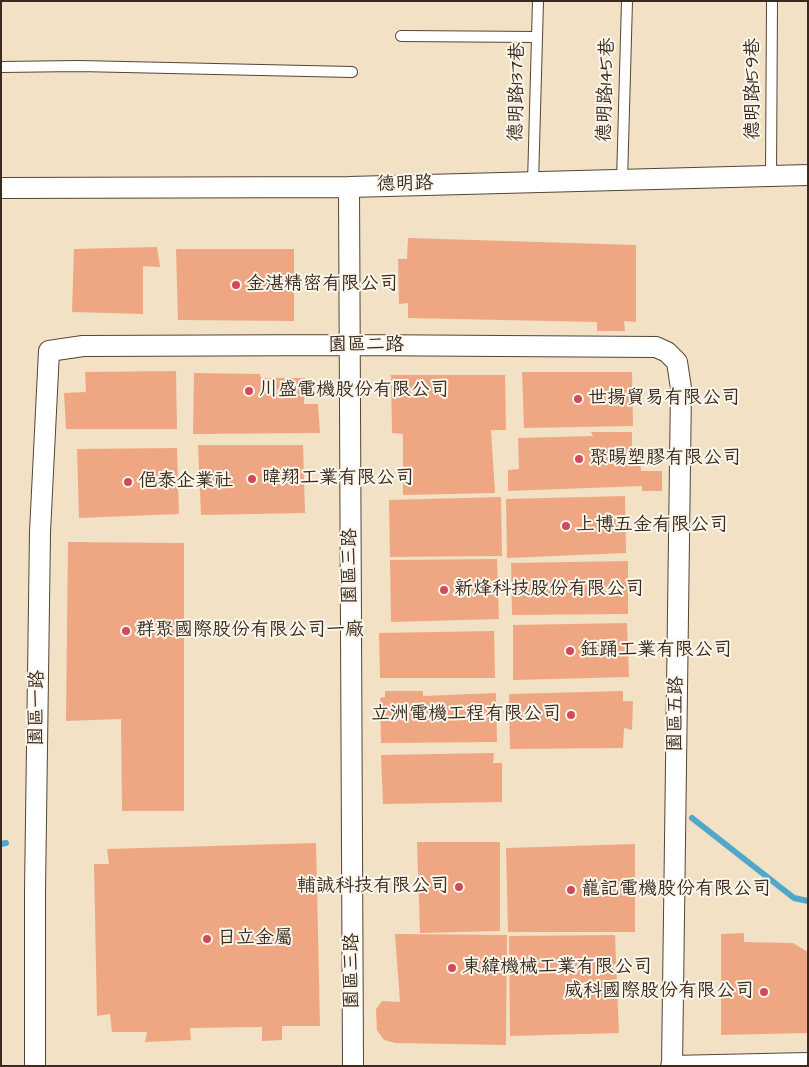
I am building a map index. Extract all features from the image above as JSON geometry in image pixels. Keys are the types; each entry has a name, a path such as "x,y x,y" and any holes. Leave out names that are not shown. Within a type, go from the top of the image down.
{"street":[{"name":"德明路","path":"1,188 349,187 808,175"},
{"name":"園區三路","path":"349,187 353,1066"},
{"name":"園區二路","path":"49,351 83,346 656,347 667,352 677,362"},
{"name":"園區一路","path":"35,1066 35,891 40,542 49,351"},
{"name":"園區五路","path":"672,1066 681,388 677,362"},
{"path":"672,1066 808,1063"}],"lane":[{"name":"德明路137巷","path":"533,183 538,1"},
{"name":"德明路145巷","path":"622,181 627,1"},
{"name":"德明路159巷","path":"771,177 772,1"},
{"path":"401,36 537,37"},
{"path":"1,67 79,66 352,72"}],"building":[{"path":"408,238 636,245 636,322 624,321 625,331 597,331 597,322 408,318 408,303 399,304 398,259 407,259"},
{"path":"157,247 160,267 143,266 143,314 72,312 74,249"},
{"name":"金湛精密有限公司","path":"176,249 294,249 294,321 178,320"},
{"path":"176,371 177,429 66,429 64,393 86,392 85,372"},
{"name":"世揚貿易有限公司","path":"522,372 632,372 633,426 524,428"},
{"name":"川盛電機股份有限公司","path":"194,373 260,374 261,378 305,378 304,404 318,404 320,433 193,434"},
{"path":"391,375 505,375 506,430 491,430 495,493 403,495 403,434 392,433"},
{"name":"聚暘塑膠有限公司","path":"591,432 632,432 632,448 639,448 641,471 662,471 662,491 642,491 642,486 508,491 508,470 519,469 518,438 593,436"},
{"name":"暐翔工業有限公司","path":"198,445 303,445 305,513 201,515"},
{"name":"俋泰企業社","path":"177,448 179,514 79,518 77,449"},
{"name":"上博五金有限公司","path":"625,496 626,553 507,558 506,499"},
{"path":"501,497 502,556 390,557 389,500"},
{"name":"群聚國際股份有限公司一廠","path":"68,542 184,543 184,811 122,811 121,719 66,721"},
{"name":"新烽科技股份有限公司","path":"497,559 499,619 391,622 390,560"},
{"path":"628,561 628,614 512,615 511,563"},
{"name":"鈺踊工業有限公司","path":"627,623 629,677 513,680 513,625"},
{"path":"494,631 495,678 380,678 379,633"},
{"path":"385,691 423,691 423,696 496,693 497,742 381,743 380,698 385,697"},
{"name":"立洲電機工程有限公司","path":"623,691 623,701 633,701 632,730 624,728 623,748 510,749 509,694"},
{"path":"494,753 493,763 502,763 502,802 383,804 381,755"},
{"name":"輔誠科技有限公司","path":"417,842 500,842 500,931 420,933"},
{"name":"日立金屬","path":"316,843 320,1026 282,1026 282,1040 262,1041 262,1027 190,1028 191,1040 145,1042 147,1032 112,1032 110,1014 97,1016 94,864 109,864 107,849"},
{"name":"巃記電機股份有限公司","path":"635,844 635,932 508,932 506,848"},
{"name":"威科國際股份有限公司","path":"744,933 744,942 793,943 808,952 808,1033 721,1035 721,934"},
{"name":"東緯機械工業有限公司","path":"395,934 507,935 506,1045 395,1043 384,1040 377,1030 376,1009 382,1001 400,1002"},
{"path":"615,935 619,1033 510,1036 509,936"}],"waterway":[{"path":"692,818 794,898 808,901"},
{"path":"1,844 6,843"}],"place":[{"name":"金湛精密有限公司","path":"236,285"},
{"name":"川盛電機股份有限公司","path":"249,391"},
{"name":"世揚貿易有限公司","path":"578,399"},
{"name":"聚暘塑膠有限公司","path":"579,459"},
{"name":"暐翔工業有限公司","path":"252,479"},
{"name":"俋泰企業社","path":"128,482"},
{"name":"上博五金有限公司","path":"566,526"},
{"name":"新烽科技股份有限公司","path":"444,590"},
{"name":"群聚國際股份有限公司一廠","path":"126,631"},
{"name":"鈺踊工業有限公司","path":"570,651"},
{"name":"立洲電機工程有限公司","path":"571,715"},
{"name":"輔誠科技有限公司","path":"459,887"},
{"name":"巃記電機股份有限公司","path":"571,890"},
{"name":"日立金屬","path":"207,939"},
{"name":"東緯機械工業有限公司","path":"452,968"},
{"name":"威科國際股份有限公司","path":"764,992"}]}
